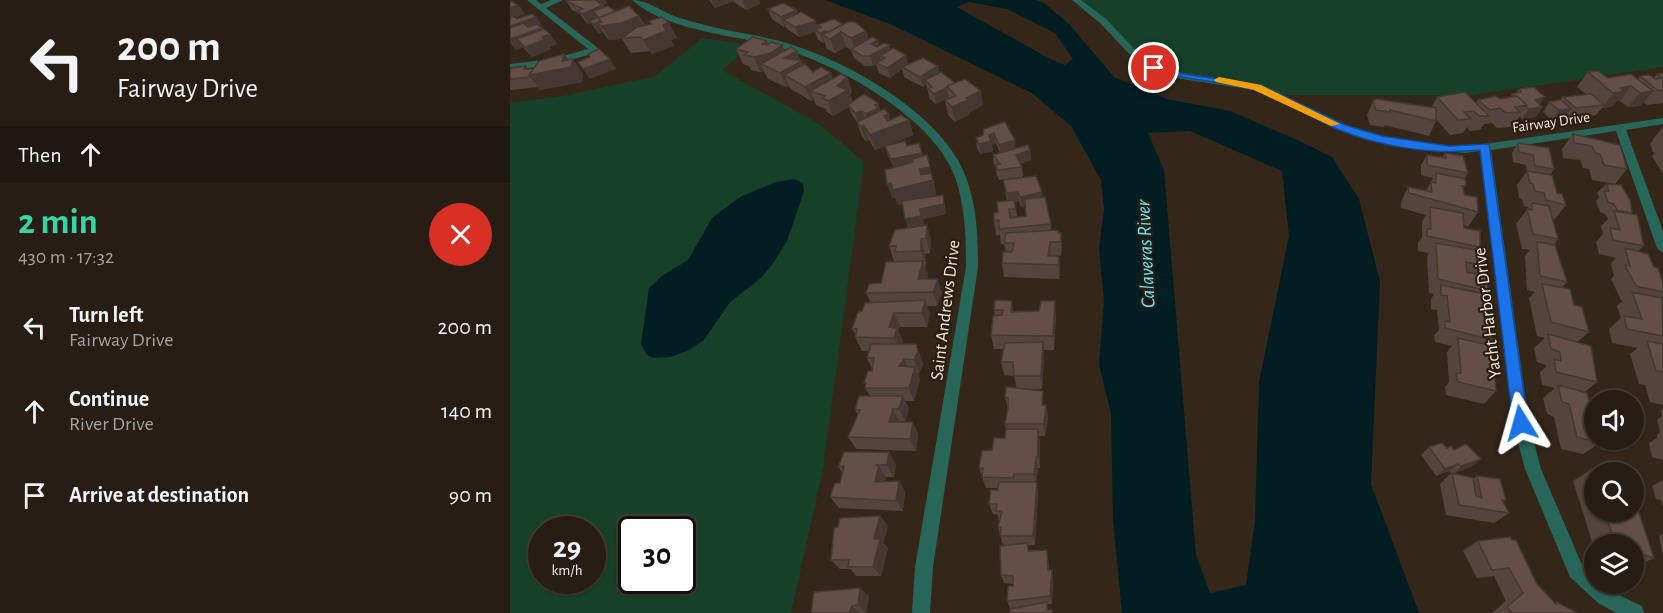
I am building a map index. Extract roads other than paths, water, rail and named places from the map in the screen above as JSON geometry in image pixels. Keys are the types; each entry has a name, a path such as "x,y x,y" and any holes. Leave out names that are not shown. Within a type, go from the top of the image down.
{"street":[{"path":"510,67 553,62 595,50 531,0"},
{"path":"540,7 559,0"},
{"name":"Saint Andrews Drive","path":"636,0 694,25 784,45 816,57 902,104 931,130 954,162 962,180 972,218 972,267 924,567 921,613"},
{"name":"Fairway Drive","path":"1076,0 1103,21 1138,58 1154,68 1182,76 1245,84 1365,135 1432,148 1465,150 1663,122"},
{"path":"1620,128 1663,248"},
{"name":"Yacht Harbor Drive","path":"1485,146 1521,423 1533,469 1576,571 1604,597 1635,613"}],"water":[{"name":"Calaveras River","path":"825,0 1035,0 1044,3 1069,24 1114,77 1167,99 1230,111 1332,157 1359,199 1380,282 1371,484 1419,613 1122,613 1113,521 1111,414 1099,365 1104,300 1099,249 1104,209 1101,180 1071,126 1032,93 890,24","holes":["969,2 1007,9 1055,33 1073,59 1065,65 1050,59 957,7","1190,131 1282,171 1289,236 1259,382 1255,521 1246,585 1210,593 1196,555 1164,170 1148,133"]},
{"path":"794,179 803,183 804,191 787,241 761,278 730,302 704,340 689,350 671,357 653,358 647,355 641,344 649,288 662,276 688,260 712,218 740,197 776,182"}]}
